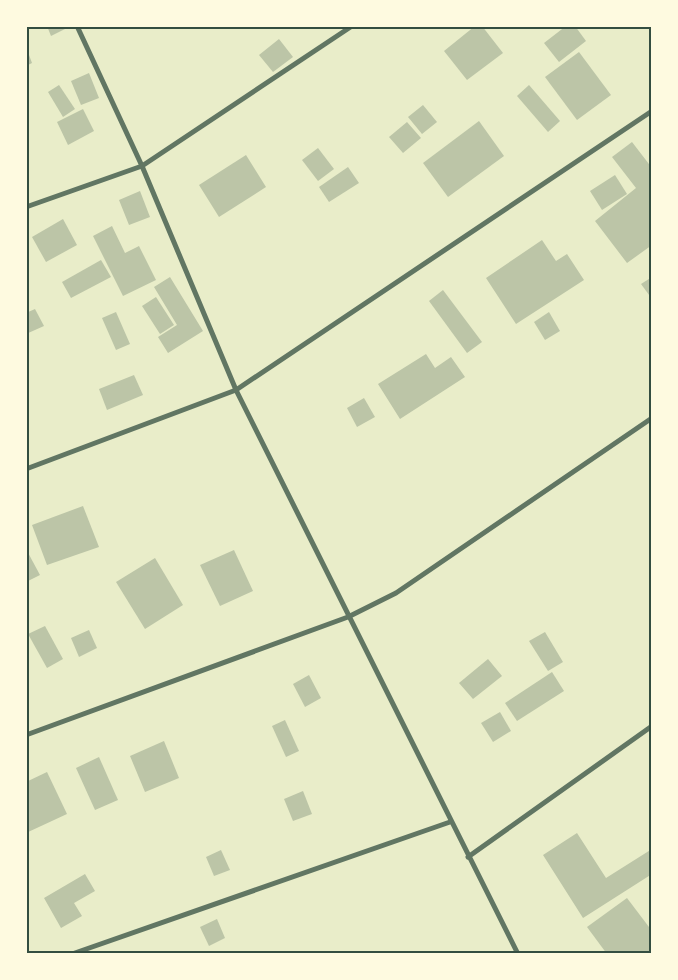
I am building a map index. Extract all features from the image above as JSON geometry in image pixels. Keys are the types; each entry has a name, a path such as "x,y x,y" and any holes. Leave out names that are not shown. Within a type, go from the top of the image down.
{"street":[{"path":"77,26 142,166 236,390 450,822 518,954"},
{"path":"26,207 142,166 352,26"},
{"path":"26,469 236,390 652,111"},
{"path":"26,735 348,617 396,593 652,418"},
{"path":"468,857 652,726"},
{"path":"72,954 450,822"}],"building":[{"path":"47,26 71,26 51,36"},
{"path":"475,26 482,26 503,53 467,80 444,51"},
{"path":"566,26 575,26 586,41 559,62 544,43"},
{"path":"279,39 293,57 273,72 259,55"},
{"path":"26,47 32,63 26,66"},
{"path":"579,52 611,95 577,120 545,77"},
{"path":"89,73 99,98 81,105 71,81"},
{"path":"59,85 75,109 63,117 48,92"},
{"path":"529,85 560,121 548,132 517,96"},
{"path":"423,105 437,122 422,134 408,117"},
{"path":"83,109 94,131 68,145 57,122"},
{"path":"479,121 504,156 448,197 423,163"},
{"path":"407,122 421,138 403,153 389,137"},
{"path":"632,142 652,168 652,245 627,263 595,221 636,188 612,157"},
{"path":"318,148 334,169 318,181 302,160"},
{"path":"246,155 266,187 219,217 199,185"},
{"path":"348,167 359,183 329,202 319,187"},
{"path":"615,175 627,194 602,210 590,191"},
{"path":"140,191 150,217 129,225 119,200"},
{"path":"63,219 77,245 46,262 32,237"},
{"path":"112,226 125,253 139,246 156,280 123,296 93,236"},
{"path":"542,240 556,261 567,254 584,280 516,324 486,278"},
{"path":"101,260 111,277 71,298 62,282"},
{"path":"170,277 203,331 168,353 158,337 177,325 154,287"},
{"path":"652,277 652,299 641,284"},
{"path":"443,290 482,342 467,353 429,301"},
{"path":"156,297 174,325 160,334 142,306"},
{"path":"35,309 44,326 26,334 26,313"},
{"path":"116,312 130,344 116,350 102,318"},
{"path":"549,312 560,331 545,340 534,322"},
{"path":"426,354 435,368 451,357 465,377 400,419 378,384"},
{"path":"134,375 143,395 107,410 99,389"},
{"path":"364,398 375,417 357,427 347,408"},
{"path":"83,506 99,547 47,565 32,525"},
{"path":"26,549 40,575 26,582"},
{"path":"234,550 253,591 220,606 200,565"},
{"path":"155,558 183,605 145,629 116,582"},
{"path":"45,626 63,659 47,668 28,634"},
{"path":"89,630 97,648 79,657 71,638"},
{"path":"545,632 563,662 548,671 529,641"},
{"path":"488,659 502,676 473,699 459,683"},
{"path":"552,672 564,691 517,721 505,703"},
{"path":"309,675 321,698 305,707 293,684"},
{"path":"500,712 511,731 493,742 481,723"},
{"path":"285,720 299,751 286,757 272,726"},
{"path":"164,741 179,778 145,792 130,756"},
{"path":"99,757 118,800 95,810 76,768"},
{"path":"47,772 67,814 26,833 26,782"},
{"path":"303,791 312,814 293,821 284,799"},
{"path":"577,833 606,878 652,849 652,874 583,918 543,855"},
{"path":"221,850 230,870 214,876 206,857"},
{"path":"85,874 95,891 74,903 82,916 61,928 44,898"},
{"path":"627,898 652,931 652,954 607,954 587,927"},
{"path":"217,919 225,938 209,946 200,927"}]}
